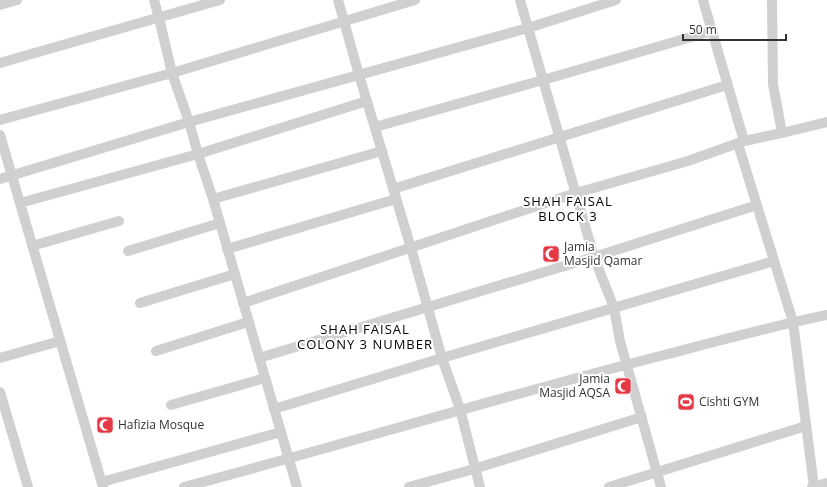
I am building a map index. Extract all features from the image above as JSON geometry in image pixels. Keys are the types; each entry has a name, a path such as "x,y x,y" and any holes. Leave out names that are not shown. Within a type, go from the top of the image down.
{"street":[{"path":"0,5 17,0"},
{"path":"154,0 172,73 213,199 297,487"},
{"path":"0,63 220,0"},
{"path":"338,0 358,75 375,127 442,358 460,410 480,487"},
{"path":"0,120 172,73 415,0"},
{"path":"520,0 594,257 614,308 626,364 661,487"},
{"path":"0,179 189,122 528,28 616,0"},
{"path":"703,0 727,85 757,205 793,322 813,487 827,483"},
{"path":"772,0 773,84 782,133"},
{"path":"375,127 712,31"},
{"path":"227,249 560,137 727,85"},
{"path":"20,203 198,154 367,101"},
{"path":"243,303 576,193 688,161 741,142 827,122"},
{"path":"0,135 102,485 281,432"},
{"path":"213,199 382,151"},
{"path":"259,358 594,257 757,205"},
{"path":"32,246 118,221"},
{"path":"128,251 220,223"},
{"path":"274,409 442,358 774,261"},
{"path":"140,303 235,274"},
{"path":"184,487 626,364 793,322 827,315"},
{"path":"156,351 248,322"},
{"path":"0,358 60,341"},
{"path":"171,405 265,378"},
{"path":"0,392 28,487"},
{"path":"409,487 642,417"},
{"path":"609,487 806,426"}],"place":[{"name":"Jamia Masjid Qamar","path":"551,254"},
{"name":"Jamia Masjid AQSA","path":"623,386"},
{"name":"Cishti GYM","path":"686,402"},
{"name":"Hafizia Mosque","path":"105,425"}],"district":[{"name":"SHAH FAISAL BLOCK 3","path":"568,208"},
{"name":"SHAH FAISAL COLONY 3 NUMBER","path":"365,336"}]}
